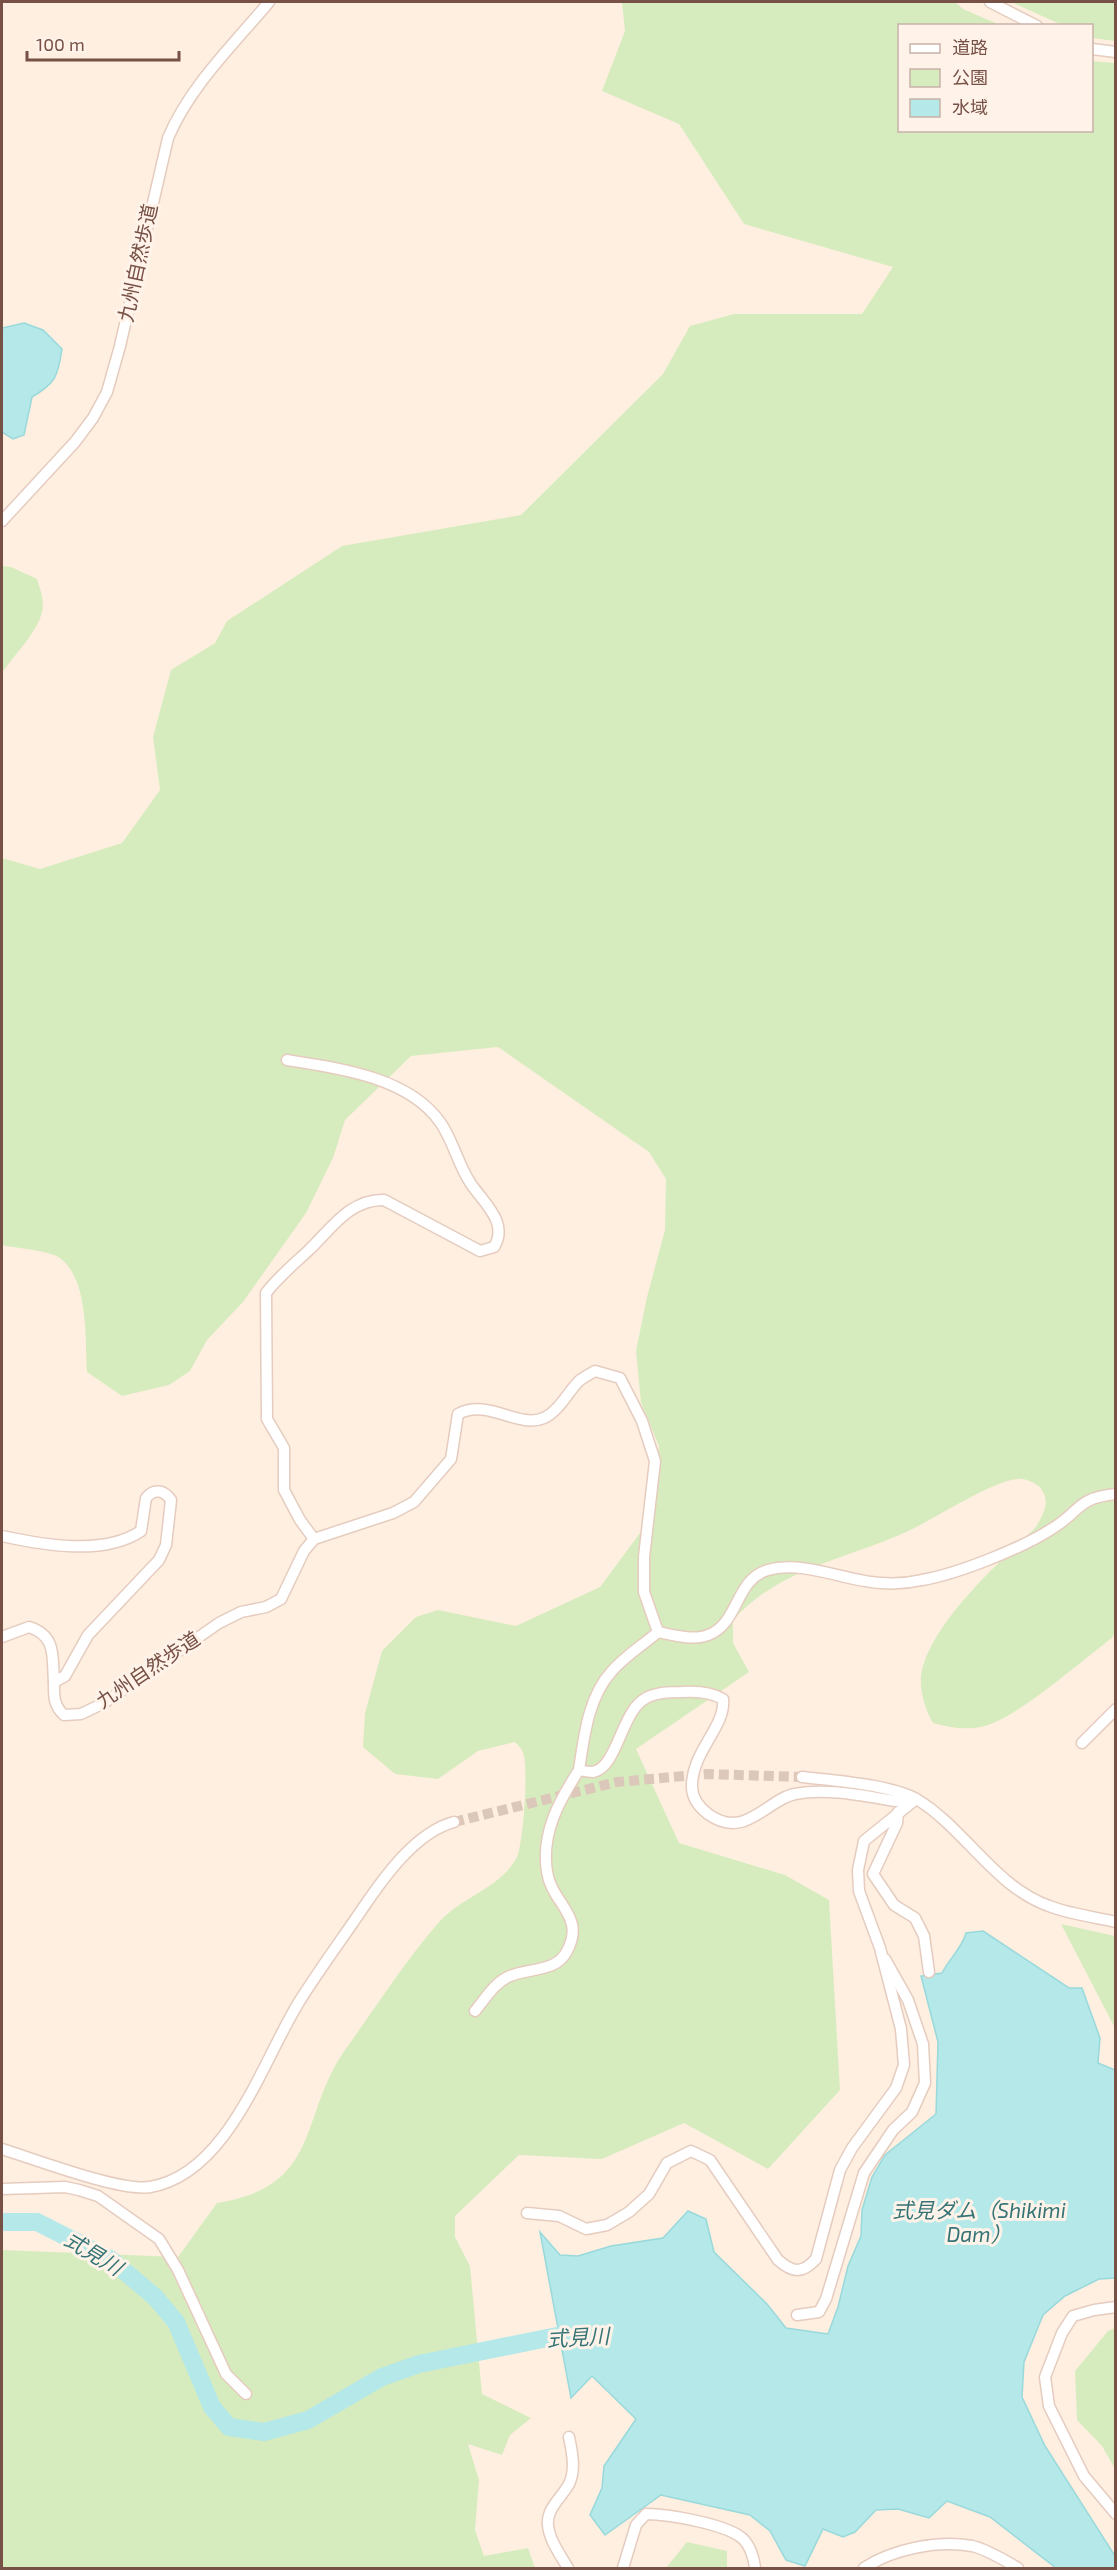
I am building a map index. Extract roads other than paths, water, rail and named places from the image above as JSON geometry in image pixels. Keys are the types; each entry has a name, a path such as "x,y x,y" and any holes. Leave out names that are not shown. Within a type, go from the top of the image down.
{"street":[{"name":"九州自然歩道","path":"2,521 75,442 93,418 107,392 120,346 168,138 180,111 199,85 269,2"},
{"path":"990,2 1033,24"},
{"path":"1093,49 1116,52"},
{"path":"287,1060 333,1068 377,1080 427,1106 442,1124 470,1182 492,1213 500,1229 500,1238 494,1247 480,1251 384,1200 371,1200 351,1210 328,1227 266,1293 267,1419 284,1449 284,1490 300,1520 314,1539 384,1516 414,1502 451,1459 458,1414 468,1409 486,1409 532,1421 545,1417 580,1380 595,1371 608,1374 620,1378 627,1390 642,1421 655,1461 652,1509 644,1557 644,1592 658,1632"},
{"path":"2,1536 91,1546 125,1540 141,1531 146,1498 149,1494 160,1491 171,1500 167,1539 159,1560 88,1635 65,1676 54,1682"},
{"path":"658,1632 684,1637 708,1636 721,1626 731,1613 748,1580 766,1571 785,1567 881,1583 922,1580 1024,1543 1055,1527 1078,1505 1099,1496 1116,1494"},
{"name":"九州自然歩道","path":"2,1637 29,1627 47,1637 51,1647 54,1702 64,1715 81,1714 104,1703 219,1623 241,1612 266,1607 281,1599 304,1551 314,1539"},
{"path":"476,2011 497,1985 509,1976 547,1967 567,1953 573,1934 571,1916 557,1898 547,1874 546,1848 551,1820 579,1770 585,1731 599,1690 612,1671 658,1632"},
{"path":"579,1770 594,1772 603,1766 625,1722 636,1705 645,1698 657,1694 691,1691 714,1694 723,1699 724,1710 721,1719 703,1745 692,1788 696,1802 713,1817 727,1821 745,1820 760,1815 793,1794 844,1793 912,1801"},
{"path":"1082,1743 1116,1709"},
{"path":"802,1777 866,1785 912,1801 950,1824 963,1840 1025,1894 1048,1906 1116,1922"},
{"path":"527,2212 559,2216 586,2229 607,2225 629,2212 649,2194 668,2163 691,2151 710,2160 778,2260 789,2270 800,2271 816,2259 840,2170 852,2148 896,2088 904,2065 901,2029 882,1955 859,1891 858,1870 864,1841 912,1801"},
{"path":"898,1812 897,1823 873,1874 894,1905 915,1918 924,1936 929,1972"},
{"path":"2,2149 128,2187 152,2187 189,2170 235,2123 300,2001 377,1886 400,1858 420,1842 454,1822"},
{"path":"797,2315 819,2312 826,2299 864,2173 893,2130 912,2112 925,2083 923,2044 908,2000 892,1968 882,1955"},
{"path":"2,2189 65,2187 98,2196 159,2239 178,2270 226,2374 246,2394"},
{"path":"1116,2307 1074,2316 1062,2333 1045,2377 1049,2406 1084,2476 1116,2514"},
{"path":"568,2568 549,2533 547,2523 550,2511 570,2482 573,2460 569,2437"},
{"path":"623,2568 636,2525 646,2514 678,2516 741,2538 750,2549 755,2568"},
{"path":"864,2568 899,2552 924,2547 973,2546 1018,2568"}],"water":[{"path":"24,323 43,330 62,349 59,366 51,383 32,397 24,435 13,439 2,432 2,328"},
{"name":"式見ダム（Shikimi Dam）","path":"983,1931 1069,1988 1082,1988 1100,2038 1098,2063 1115,2070 1115,2278 1099,2279 1065,2296 1043,2315 1024,2362 1022,2397 1045,2446 1115,2556 1115,2568 1056,2568 990,2517 947,2501 929,2518 898,2509 876,2510 855,2532 843,2537 823,2529 805,2566 786,2560 770,2531 750,2515 661,2495 605,2535 590,2515 602,2488 604,2466 636,2419 592,2376 571,2398 540,2232 560,2255 578,2256 611,2246 663,2238 688,2211 706,2219 714,2252 767,2304 786,2328 828,2334 838,2307 848,2266 861,2236 862,2210 872,2177 885,2155 936,2114 938,2042 921,1976 942,1973 962,1944 966,1933"}],"waterway":[{"name":"式見川","path":"2,2222 37,2222 110,2259 155,2297 176,2322 212,2407 229,2427 264,2432 308,2420 382,2377 419,2364 562,2335 584,2334"}],"tunnel":[{"path":"454,1822 617,1782 706,1774 802,1777"}]}
